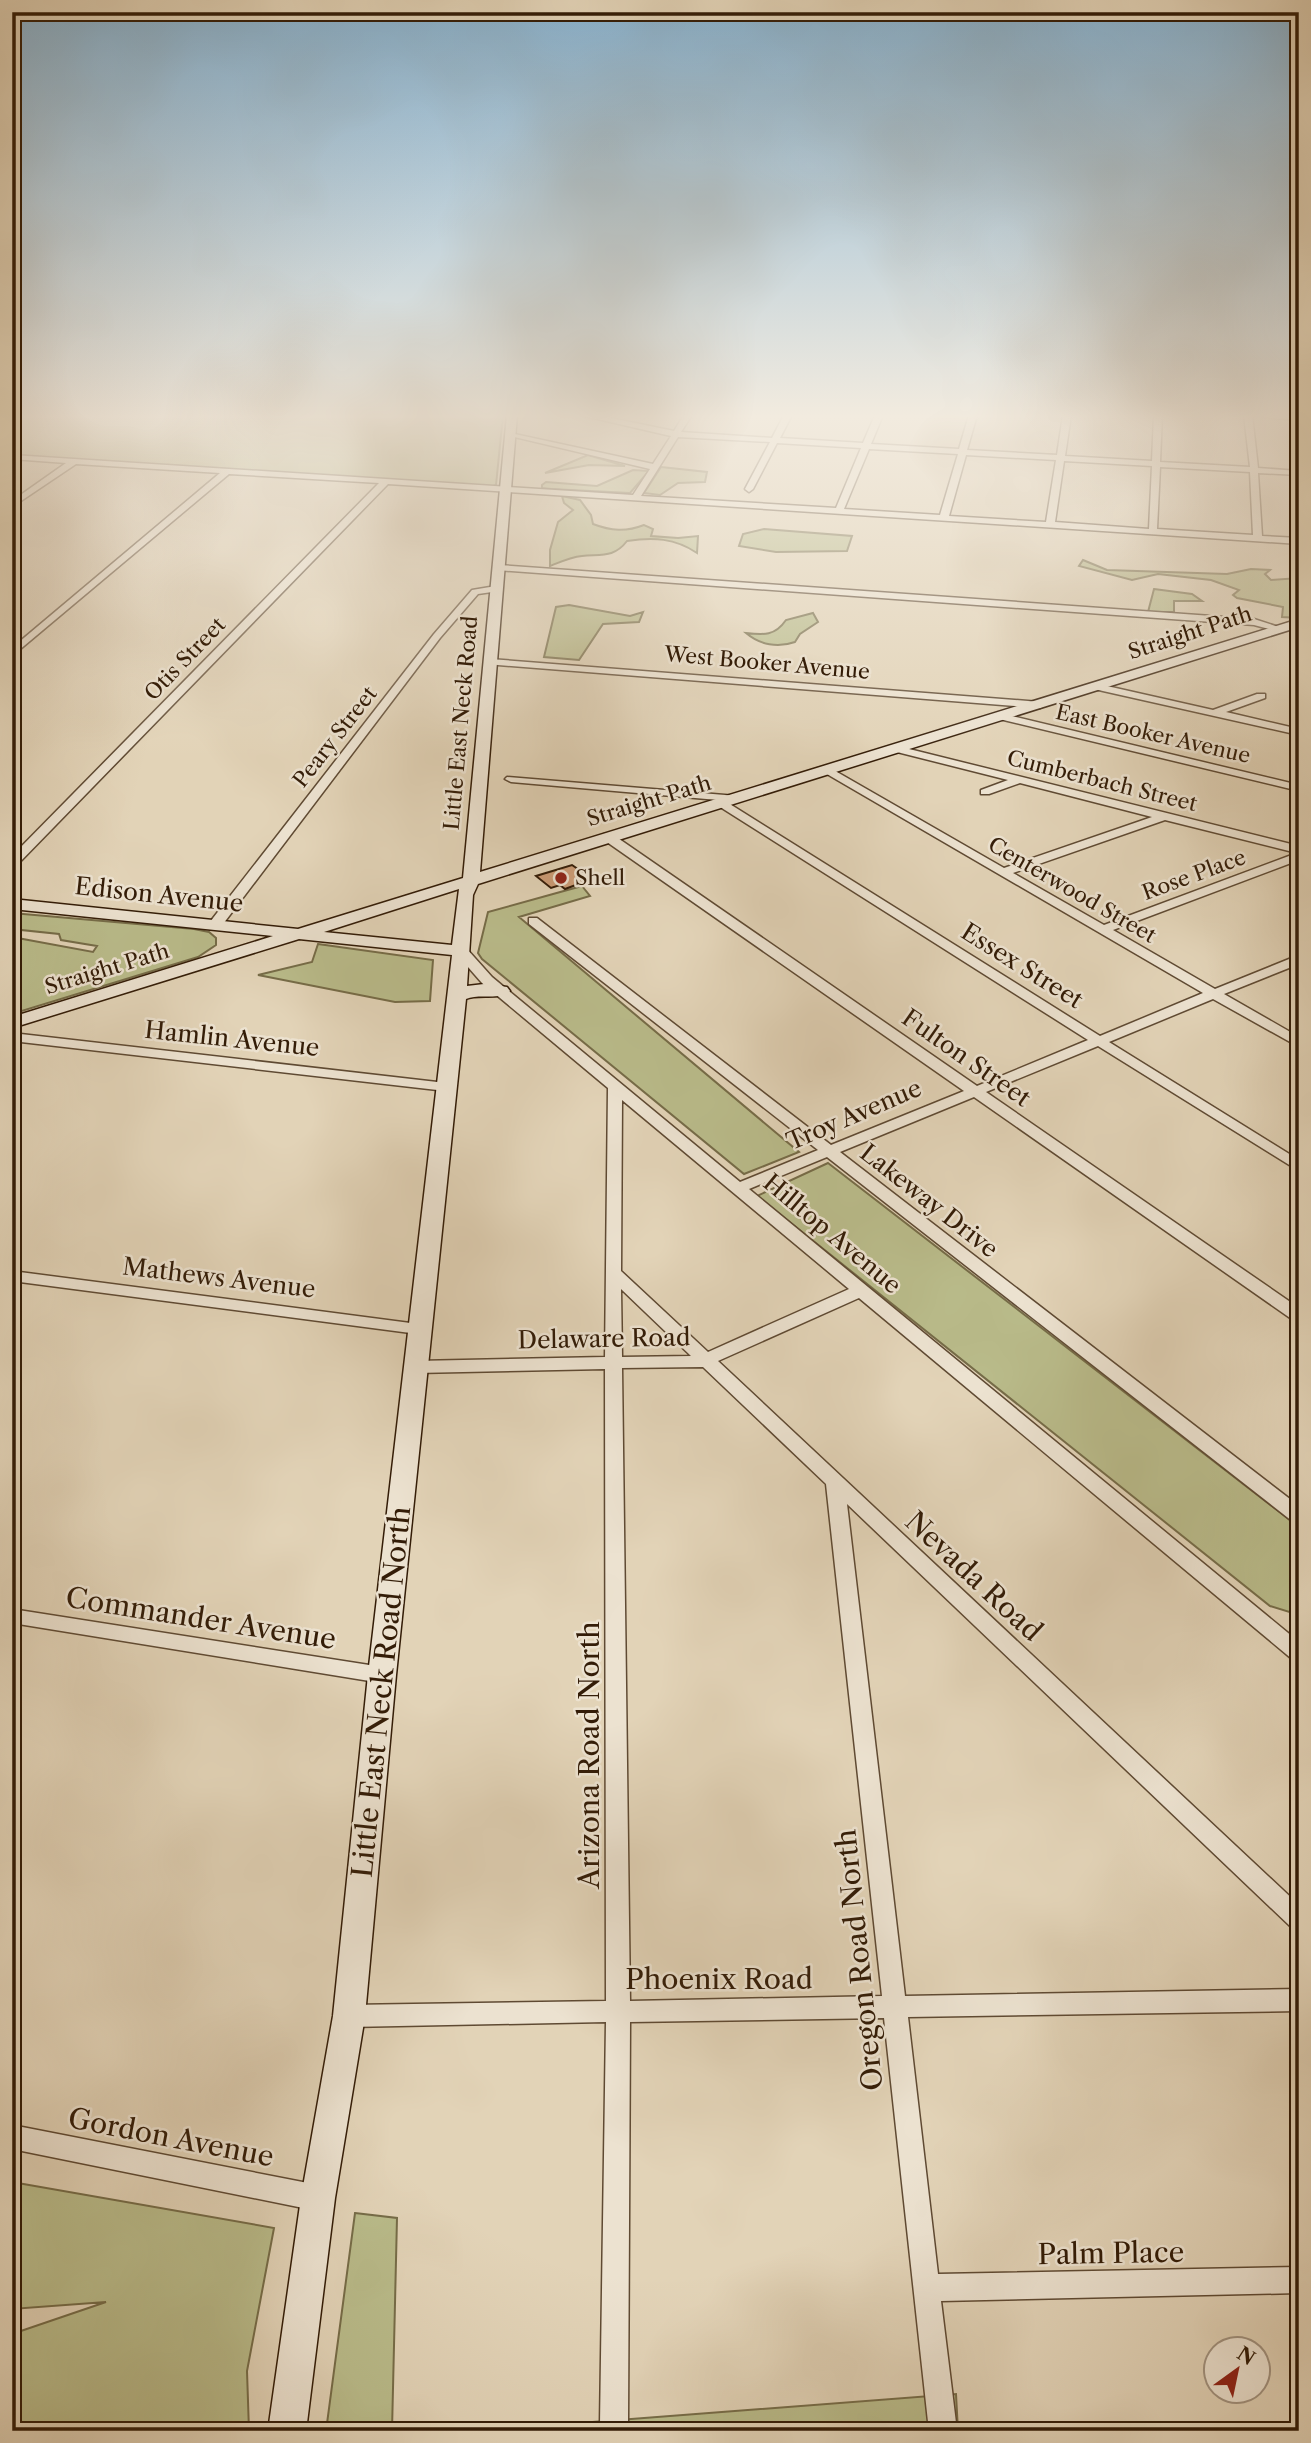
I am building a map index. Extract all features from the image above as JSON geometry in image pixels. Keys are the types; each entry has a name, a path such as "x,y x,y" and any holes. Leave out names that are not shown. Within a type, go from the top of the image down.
{"main road":[{"name":"Little East Neck Road","path":"461,951 465,895 471,879 502,529"},
{"name":"Straight Path","path":"12,1023 1299,623"},
{"path":"1280,629 1299,636"},
{"name":"Edison Avenue","path":"12,904 300,933"},
{"path":"209,961 223,943 222,935 215,925"},
{"path":"300,933 461,951"},
{"name":"Little East Neck Road North","path":"287,2431 318,2198 349,2016 418,1329 461,951"},
{"path":"457,996 468,990 485,988 501,991"}],"street":[{"path":"12,653 158,529"},
{"name":"Otis Street","path":"12,863 339,529"},
{"path":"1124,529 1299,541"},
{"path":"1257,529 1258,538"},
{"path":"499,568 1254,622 1280,629"},
{"name":"Peary Street","path":"215,925 470,596 479,590 496,589"},
{"name":"West Booker Avenue","path":"490,662 1040,705"},
{"path":"1098,687 1299,732"},
{"path":"1212,713 1261,696"},
{"name":"East Booker Avenue","path":"999,716 1299,788"},
{"name":"Cumberbach Street","path":"897,749 1299,853"},
{"name":"Centerwood Street","path":"826,770 1299,1043"},
{"path":"511,779 739,798"},
{"path":"985,792 1019,780"},
{"name":"Essex Street","path":"721,803 1299,1167"},
{"path":"1003,872 1163,817"},
{"name":"Fulton Street","path":"608,837 1299,1316"},
{"name":"Rose Place","path":"1102,930 1299,853"},
{"name":"Lakeway Drive","path":"533,921 1299,1516"},
{"name":"Hilltop Avenue","path":"461,951 501,991 1297,1650"},
{"name":"Troy Avenue","path":"739,1188 973,1090 1299,959"},
{"name":"Hamlin Avenue","path":"12,1037 446,1087"},
{"name":"Arizona Road North","path":"614,2424 618,2010 615,1364 612,1272 615,1085"},
{"name":"Nevada Road","path":"612,1272 703,1361 1299,1920"},
{"name":"Mathews Avenue","path":"12,1276 418,1329"},
{"name":"Delaware Road","path":"416,1367 703,1361 862,1290"},
{"name":"Oregon Road North","path":"835,1483 943,2431"},
{"name":"Commander Avenue","path":"12,1616 382,1675"},
{"name":"Phoenix Road","path":"349,2016 1299,2000"},
{"name":"Gordon Avenue","path":"12,2137 318,2198"},
{"name":"Palm Place","path":"925,2288 1299,2280"}],"green space":[{"path":"556,529 653,529 651,536 698,536 697,553 672,542 637,540 627,541 612,553 574,557 550,566 550,550"},
{"path":"764,529 852,536 847,551 776,552 739,546 743,534"},
{"path":"1083,560 1107,570 1227,574 1251,569 1270,570 1265,574 1271,580 1299,578 1299,618 1282,617 1283,607 1237,598 1233,595 1239,590 1211,580 1158,574 1132,580 1079,566"},
{"path":"1154,589 1192,594 1202,601 1174,601 1174,612 1148,612"},
{"path":"569,605 630,616 643,612 639,622 603,624 579,660 544,657 556,607"},
{"path":"813,613 818,622 800,634 795,642 769,644 746,633 769,633 778,629 786,620"},
{"path":"582,886 590,896 519,917 799,1152 744,1174 482,959 478,953 488,912"},
{"path":"12,913 194,929 209,932 216,938 216,945 198,957 12,1014 12,937 93,952 97,946 61,940 59,934 12,929"},
{"path":"318,944 433,960 430,1001 395,1002 258,975 312,962"},
{"path":"828,1163 1299,1527 1299,1615 1270,1606 757,1196"},
{"path":"12,2182 274,2228 247,2371 249,2431 12,2431 12,2334 106,2302 12,2309"},
{"path":"355,2213 397,2218 392,2431 326,2431"},
{"path":"956,2394 958,2431 476,2431"}],"building":[{"name":"Shell","path":"572,865 588,876 580,879 584,882 565,889 560,885 551,888 536,876"}],"place":[{"name":"Shell","path":"561,878"}]}
